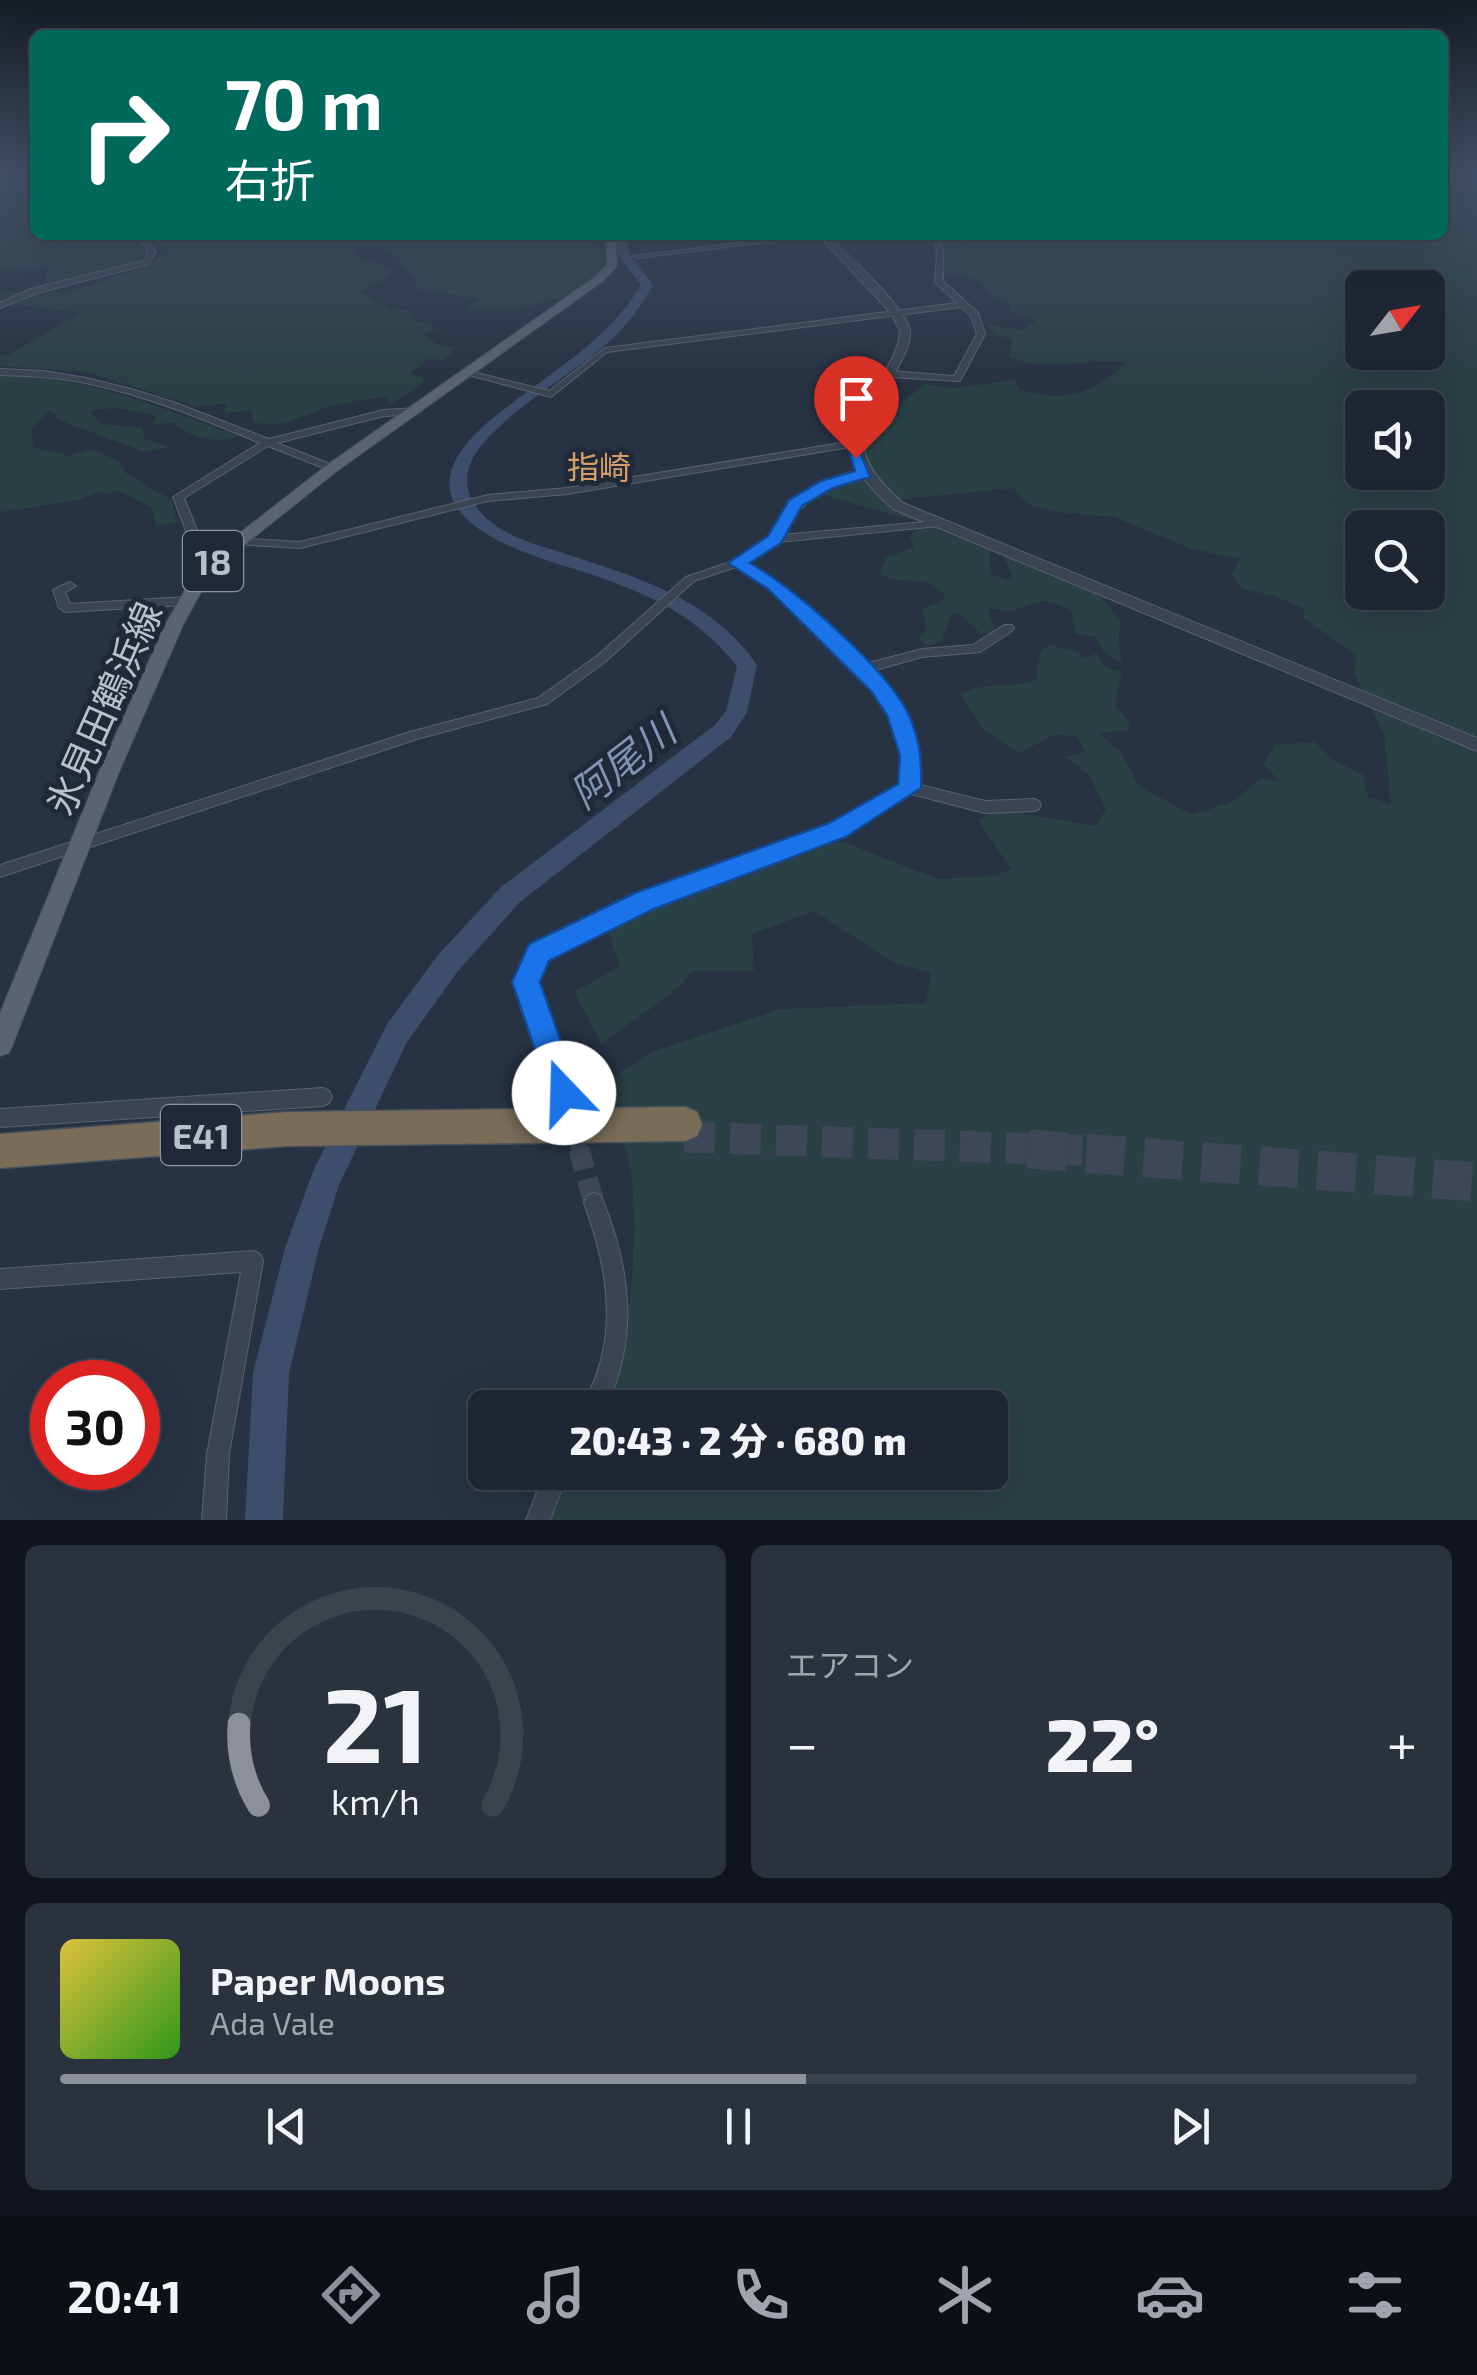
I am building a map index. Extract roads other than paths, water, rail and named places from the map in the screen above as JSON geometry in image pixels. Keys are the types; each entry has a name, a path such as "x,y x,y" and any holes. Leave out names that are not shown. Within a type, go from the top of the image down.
{"highway":[{"name":"E41","path":"0,1151 401,1131 684,1130"},
{"name":"E41","path":"0,1162 401,1131"}],"main road":[{"name":"氷見田鶴浜線","path":"0,1044 79,845 186,601 206,567 332,468 600,279 612,266 611,244"}],"street":[{"path":"0,306 34,291 146,262 153,251 146,244"},
{"path":"638,256 744,244"},
{"path":"831,244 897,313 906,339 857,426 853,444 864,474 898,506 1477,744"},
{"path":"889,374 957,380 980,334 978,322 965,304 939,282 937,244"},
{"path":"468,374 551,394 605,350 965,304"},
{"path":"0,372 61,376 104,386 332,468"},
{"path":"206,567 178,498 266,443 384,413 417,410"},
{"path":"236,541 300,544 494,497 568,491 853,444"},
{"path":"775,539 795,503 827,484 864,474"},
{"path":"0,871 414,735 542,701 601,659 682,585 702,573 737,563 775,539 935,524"},
{"path":"737,563 774,584 862,669 898,714 911,756 909,788"},
{"path":"70,586 59,590 65,608 186,601"},
{"path":"862,669 922,653 976,649 1008,628"},
{"path":"564,1093 526,982 539,952 644,901 838,830 909,788 985,808 1034,805"},
{"path":"0,1118 323,1097"},
{"path":"594,1203 607,1235 621,1300 604,1390"},
{"path":"0,1279 252,1261 218,1454 214,1520"},
{"path":"538,1520 550,1490"}],"waterway":[{"name":"阿尾川","path":"264,1520 271,1373 302,1248 325,1180 397,1033 448,963 510,895 723,731 736,712 747,665 699,617 636,585 502,538 472,514 459,489 465,457 484,434 608,336 632,311 647,285 625,256 621,244"}],"tunnel":[{"path":"564,1093 580,1151"},
{"path":"684,1137 1103,1151"},
{"path":"579,1149 594,1203"},
{"path":"1028,1149 1477,1182"}],"district":[{"name":"指崎","path":"599,466"}]}
